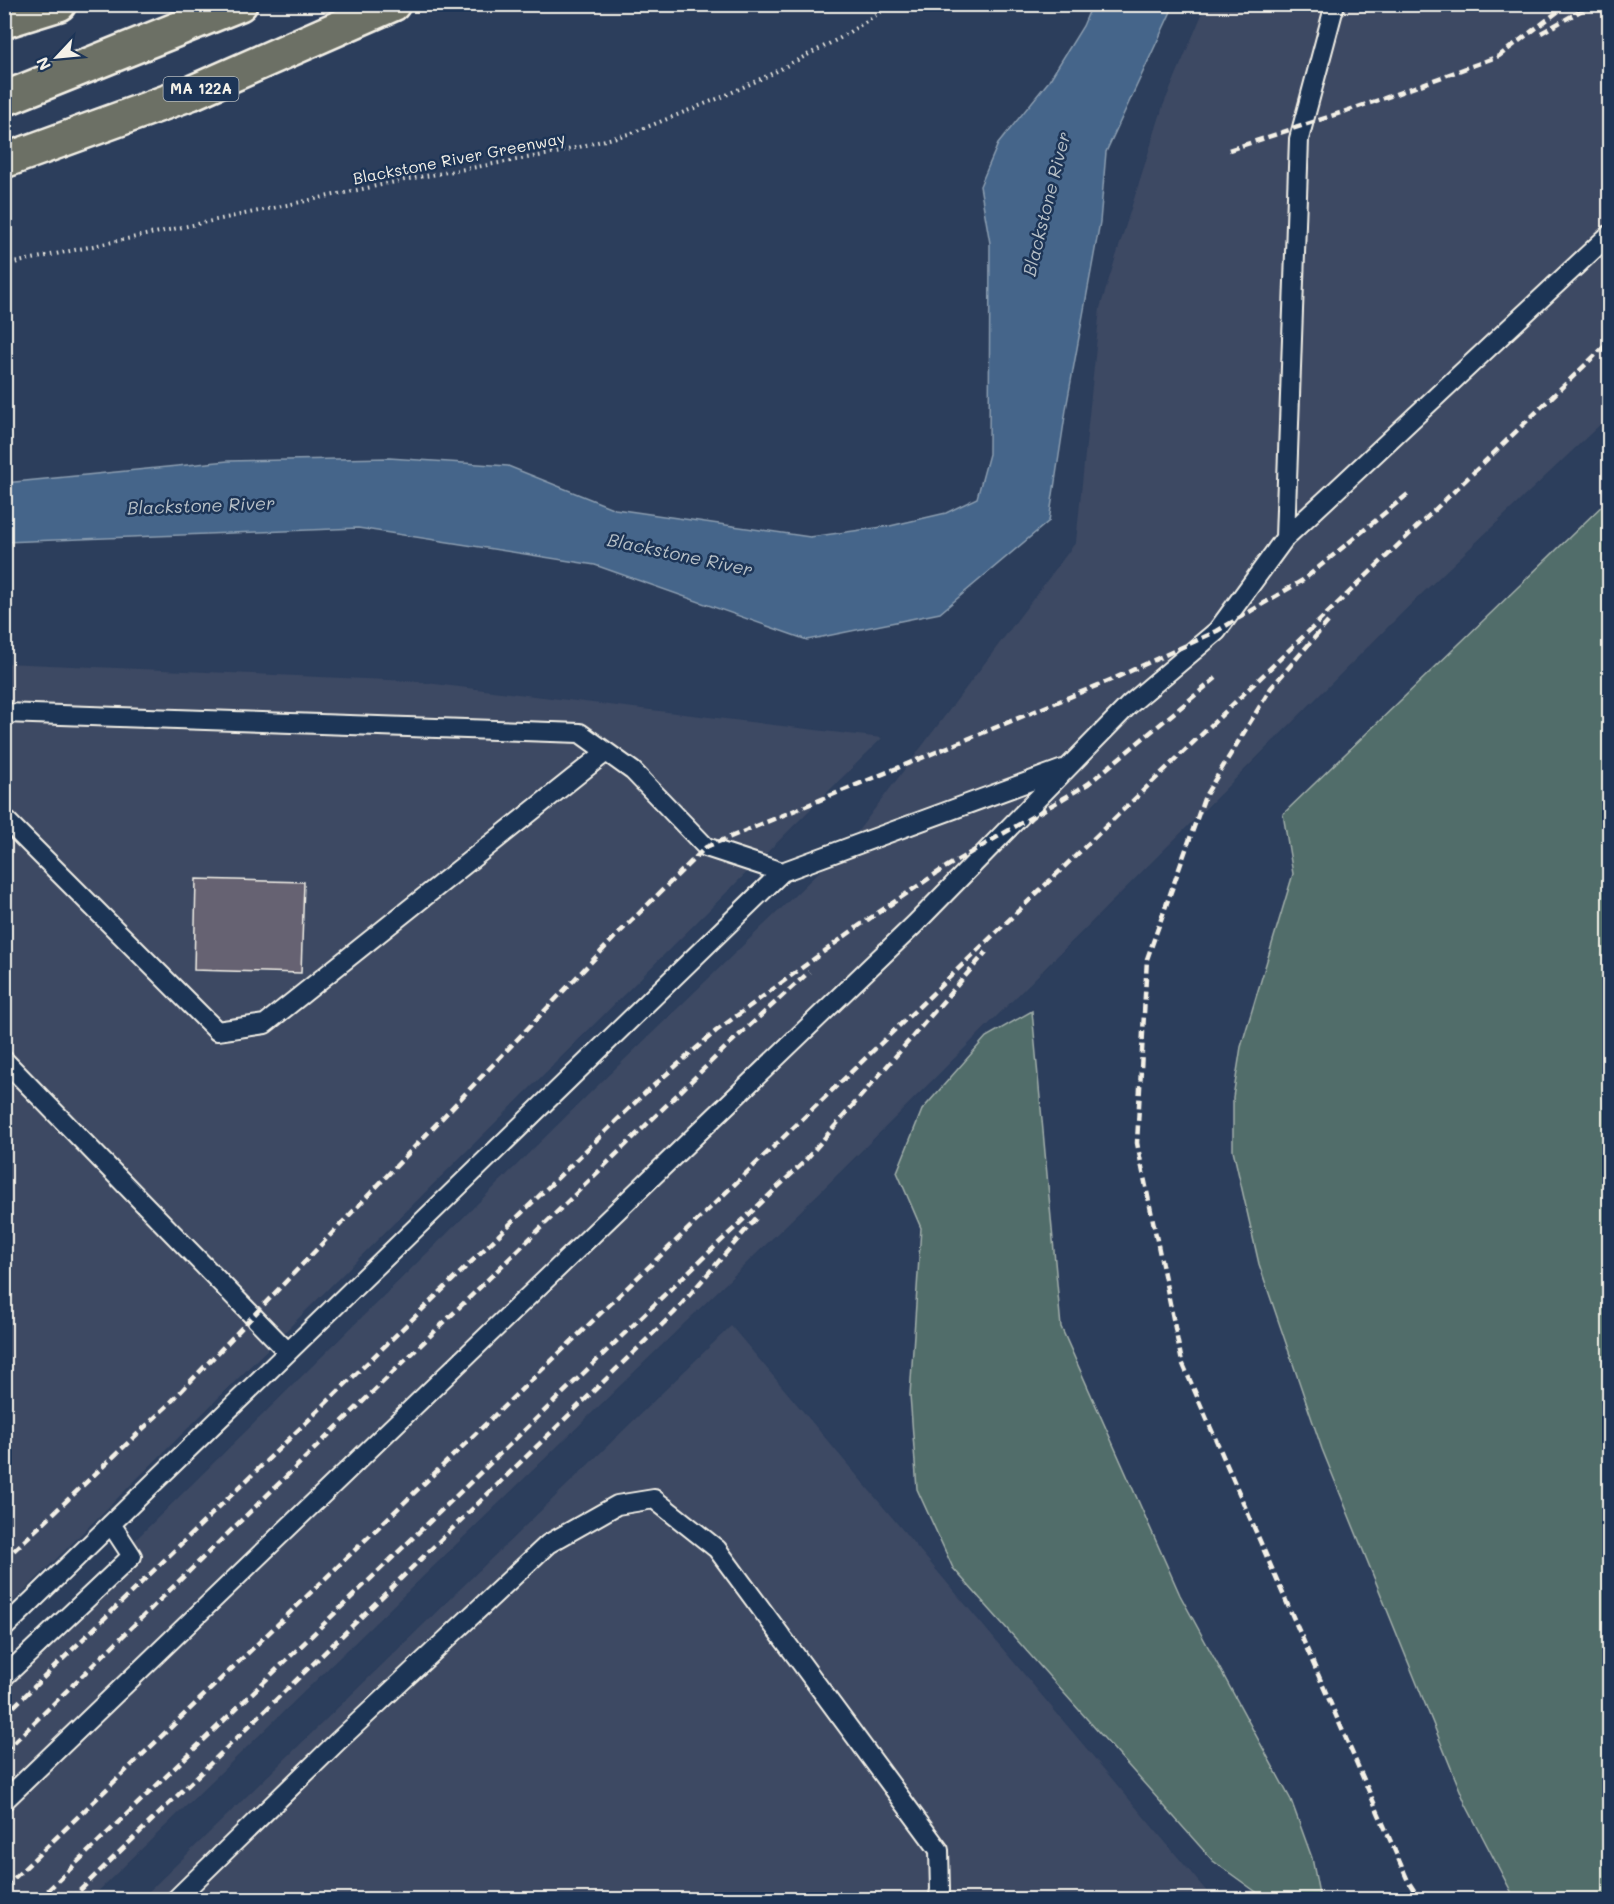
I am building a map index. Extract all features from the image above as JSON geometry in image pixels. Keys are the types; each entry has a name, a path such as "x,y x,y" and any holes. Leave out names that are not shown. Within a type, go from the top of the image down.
{"highway":[{"path":"4,21 59,4"},
{"path":"4,99 240,4"},
{"name":"MA 122A","path":"4,161 191,93 393,4"}],"lane":[{"path":"1285,538 1299,139 1335,4"},
{"path":"4,1801 907,932 1129,705 1217,631 1285,538 1610,234"},
{"path":"4,713 580,733 633,771 706,847 782,872"},
{"path":"4,818 218,1031 265,1024 606,752"},
{"path":"4,1628 782,872 1068,767"},
{"path":"4,1060 288,1352"},
{"path":"175,1899 337,1742 548,1544 617,1505 654,1498 717,1549 939,1850 940,1890 938,1899"},
{"path":"4,1677 132,1556 111,1524"}],"path":[{"name":"Blackstone River Greenway","path":"4,265 414,178 556,153 632,133 769,75 840,39 893,4"}],"shaded area":[{"path":"1206,5 1609,5 1609,416 1411,604 820,1192 90,1899 5,1900 5,1668 590,1093 849,843 1076,542 1100,308 1163,106"},
{"path":"5,663 410,681 882,738 5,1610"},
{"path":"731,1326 1213,1899 140,1900"}],"green space":[{"path":"1609,499 1609,1899 1515,1899 1466,1805 1322,1449 1259,1264 1233,1150 1233,1097 1241,1047 1293,874 1283,814"},
{"path":"1032,1011 1061,1327 1180,1595 1291,1800 1312,1858 1320,1899 1266,1899 1213,1861 953,1568 917,1489 910,1395 921,1228 897,1172 922,1110 986,1037"}],"water":[{"name":"Blackstone River","path":"1092,5 1174,5 1106,152 1100,222 1067,403 1049,521 940,613 807,640 595,565 358,528 5,542 5,483 228,461 389,458 508,466 615,509 810,537 890,526 946,513 977,498 989,454 990,243 980,186 998,144 1049,81 1083,26"}],"building":[{"path":"196,879 304,882 301,973 194,970"},
{"path":"397,1892 403,1900 388,1900"}],"railway":[{"path":"1229,150 1382,99 1499,56 1568,4"},
{"path":"1541,33 1593,4"},
{"path":"4,1888 1610,341"},
{"path":"4,1560 167,1406 615,937 706,847 1113,679 1217,631 1303,580 1408,494"},
{"path":"1328,622 1271,688 1205,796 1147,959 1137,1143 1182,1362 1408,1881 1420,1900"},
{"path":"4,1716 645,1093 716,1031 860,925 946,867 1088,784 1216,678"},
{"path":"38,1900 802,1164 986,952"},
{"path":"4,1752 726,1047 809,972"},
{"path":"70,1900 674,1313 757,1217"}]}
